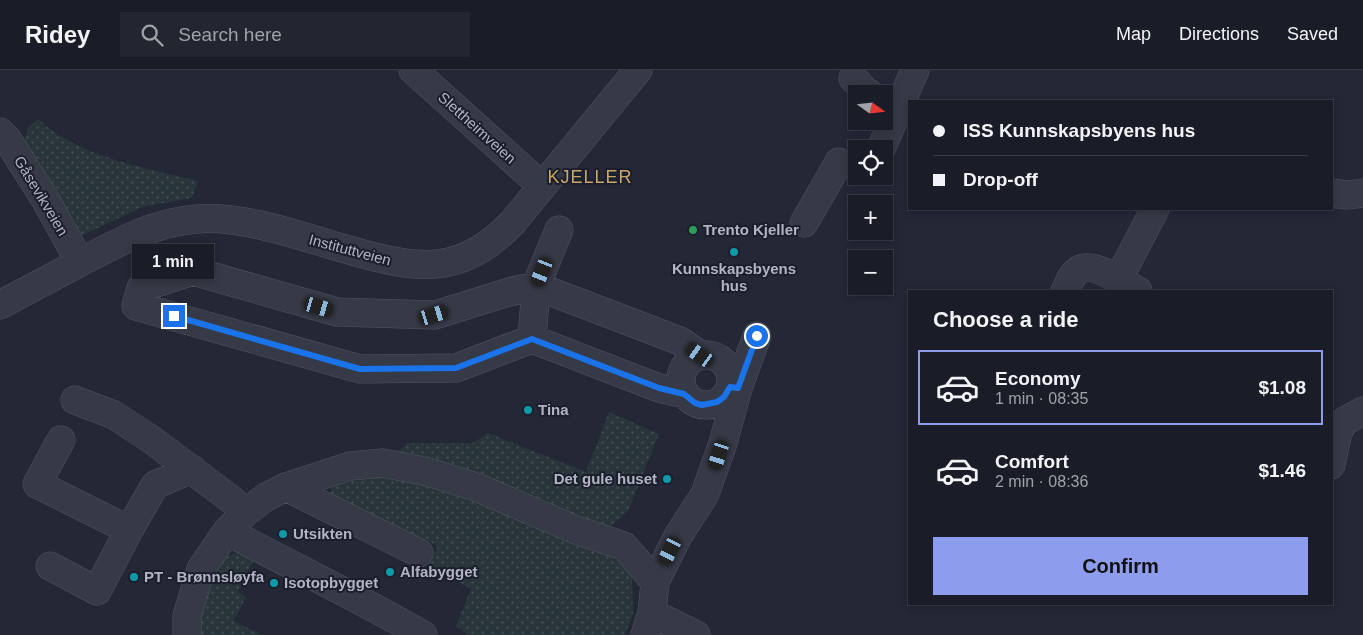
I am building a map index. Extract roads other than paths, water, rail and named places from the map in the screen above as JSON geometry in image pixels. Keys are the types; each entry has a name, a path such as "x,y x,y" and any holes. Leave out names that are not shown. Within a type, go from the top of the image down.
{"street":[{"name":"Slettheimveien","path":"413,70 542,186"},
{"name":"Instituttveien","path":"0,305 122,240 155,227 184,220 214,218 257,224 386,261 417,266 441,264 467,256 491,242 512,222 638,70"},
{"path":"893,103 915,70"},
{"name":"Gåsevikveien","path":"0,132 7,139 40,191 80,262"},
{"path":"804,224 838,162"},
{"path":"1333,193 1348,195 1363,193"},
{"path":"1066,290 1075,273 1083,267 1096,268 1128,286 1155,210"},
{"path":"532,339 536,286 559,230"},
{"path":"700,355 680,341 536,286 509,292 434,315 337,312 193,271 141,288 136,306 360,369 456,368 532,339 659,388 684,394 695,403 711,404 724,397 734,387"},
{"path":"696,635 648,624 655,582 678,536 705,494 723,443 734,387 757,336"},
{"path":"684,394 680,382 681,373 687,363 700,355 716,356 724,362 734,387"},
{"path":"75,400 114,415 192,469 232,500 236,522 300,571 383,612 422,635"},
{"path":"1333,449 1335,433 1345,421 1363,411"},
{"path":"61,440 37,484 130,530"},
{"path":"187,635 187,616 201,569 236,522 266,497 286,487 350,466 375,463 428,472 476,488 576,530 624,546 655,582"},
{"path":"50,566 97,591 155,485 192,469"},
{"path":"286,487 418,553"}],"place":[{"name":"Trento Kjeller","path":"693,230"},
{"name":"Kunnskapsbyens hus","path":"734,252"},
{"name":"Tina","path":"528,410"},
{"name":"Det gule huset","path":"667,479"},
{"name":"Utsikten","path":"283,534"},
{"name":"Alfabygget","path":"390,572"},
{"name":"PT - Brønnsløyfa","path":"134,577"},
{"name":"Isotopbygget","path":"274,583"}],"district":[{"name":"KJELLER","path":"590,177"}]}
